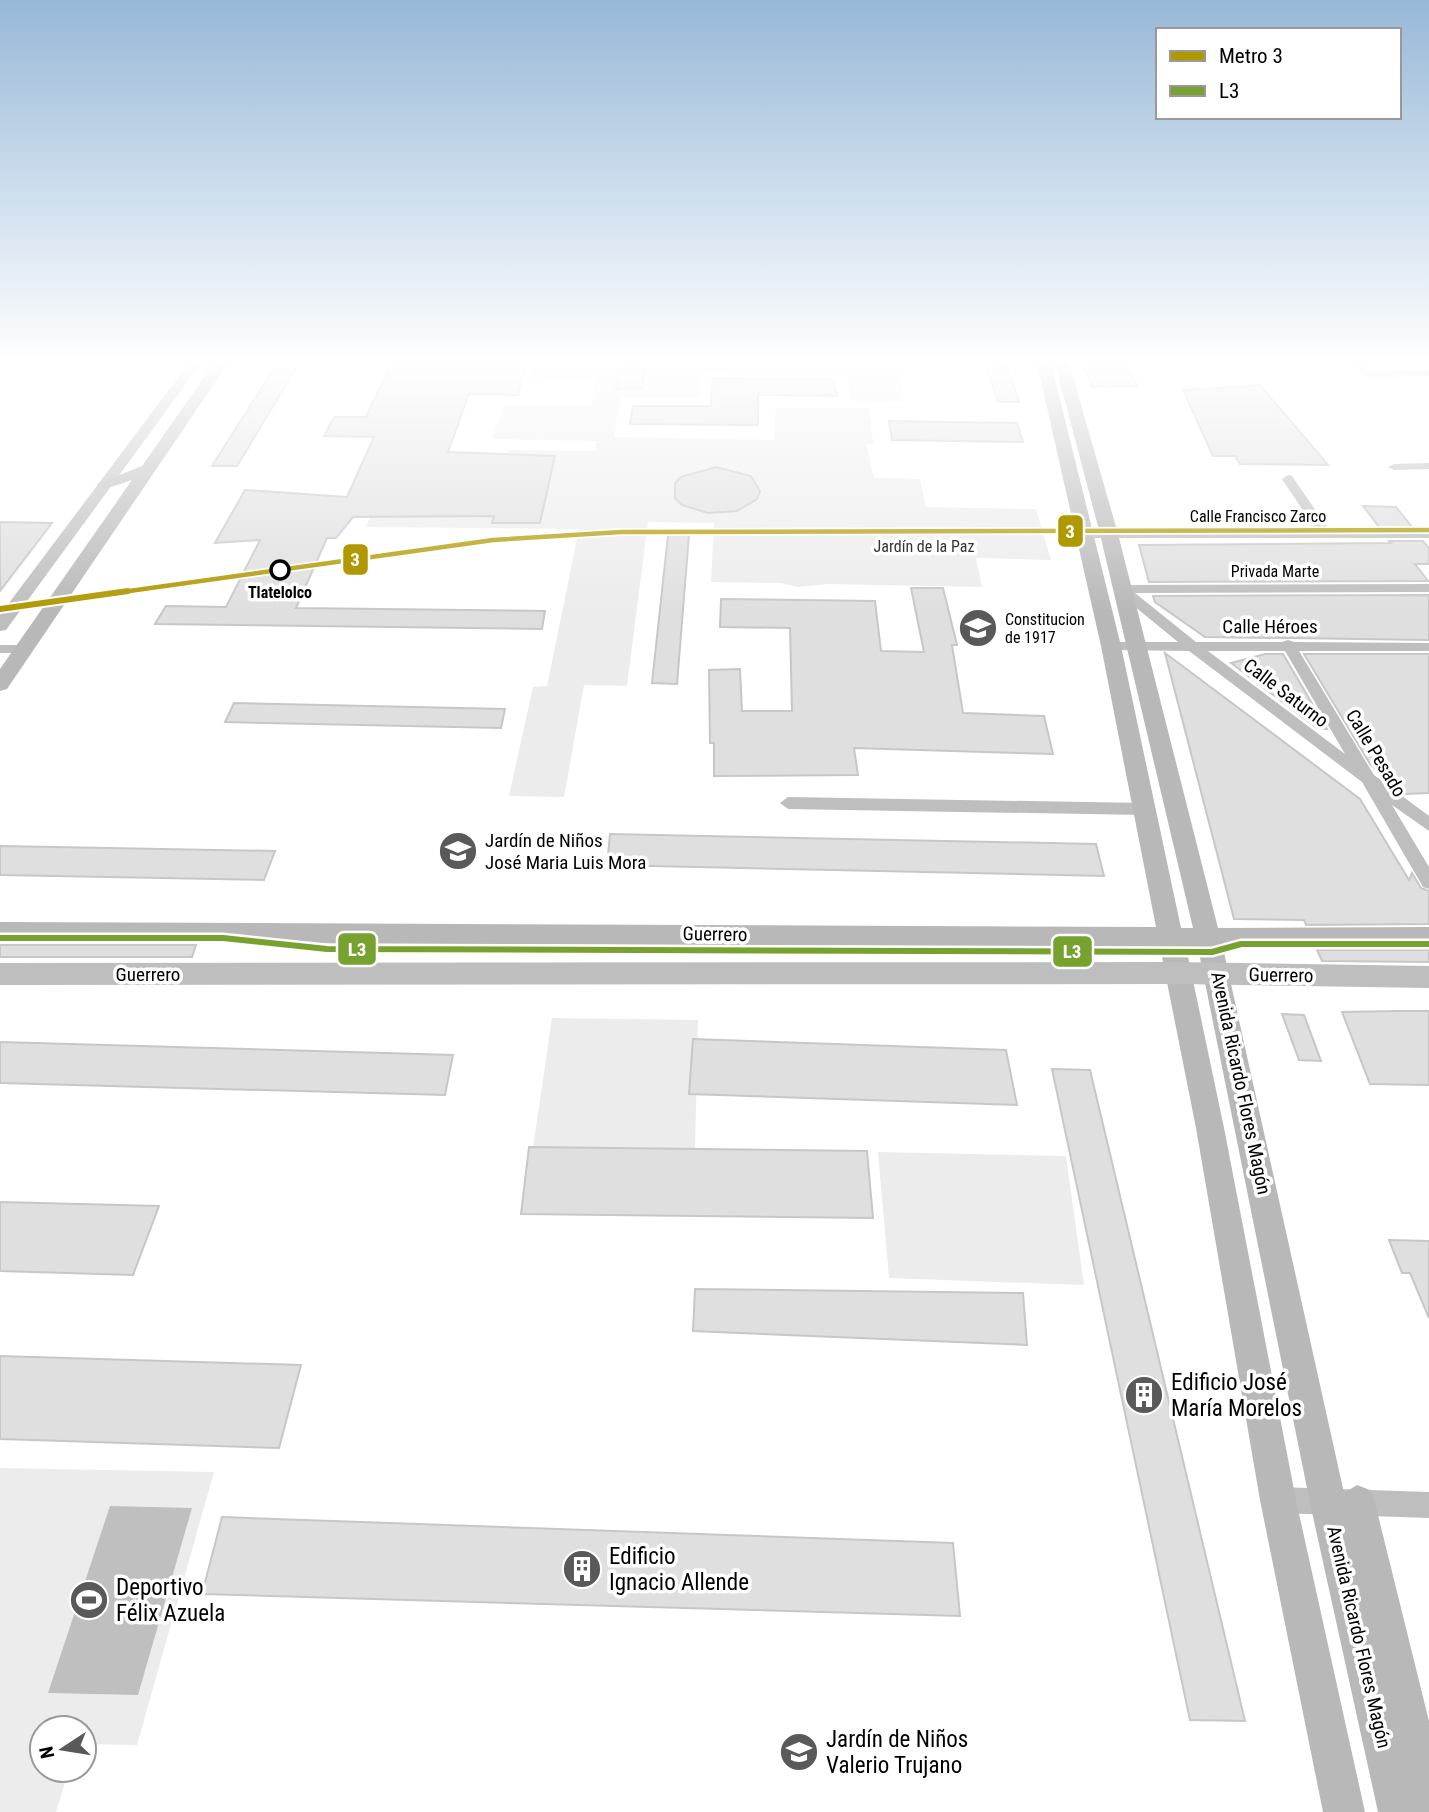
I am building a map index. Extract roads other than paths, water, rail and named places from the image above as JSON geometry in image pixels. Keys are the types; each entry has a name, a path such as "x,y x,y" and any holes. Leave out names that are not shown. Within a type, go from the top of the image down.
{"main road":[{"path":"0,684 165,444"},
{"name":"Avenida Ricardo Flores Magón","path":"1064,444 1111,646 1210,1128 1278,1500 1344,1812"},
{"name":"Avenida Ricardo Flores Magón","path":"1085,444 1217,974 1342,1503 1399,1812"},
{"path":"101,489 147,470"},
{"path":"101,489 125,503"},
{"path":"1158,880 1175,894 1189,893 1195,888"},
{"name":"Guerrero","path":"0,932 380,931 1170,938 1429,937"},
{"name":"Guerrero","path":"0,974 1177,973 1429,977"},
{"path":"1342,1503 1429,1804"}],"street":[{"path":"0,626 135,444"},
{"path":"1394,467 1429,466"},
{"path":"1288,479 1325,534"},
{"name":"Calle Francisco Zarco","path":"1086,534 1429,534"},
{"name":"Privada Marte","path":"1122,589 1429,588"},
{"name":"Calle Saturno","path":"1122,589 1191,645 1429,825"},
{"name":"Calle Héroes","path":"1111,646 1288,644 1429,647"},
{"name":"Calle Pesado","path":"1288,644 1429,882"},
{"path":"0,649 24,649"},
{"path":"789,803 1144,809"},
{"path":"1278,1500 1429,1505"}],"metro line":[{"name":"3","path":"0,609 493,540 621,532 1429,530"}],"place":[{"name":"Tlatelolco","path":"280,570"},
{"name":"Constitucion de 1917","path":"978,628"},
{"name":"Jardín de Niños José Maria Luis Mora","path":"458,851"},
{"name":"Edificio José María Morelos","path":"1144,1395"},
{"name":"Edificio Ignacio Allende","path":"582,1569"},
{"name":"Deportivo Félix Azuela","path":"89,1600"},
{"name":"Jardín de Niños Valerio Trujano","path":"799,1752"}],"park label":[{"name":"Jardín de la Paz","path":"924,546"}]}
